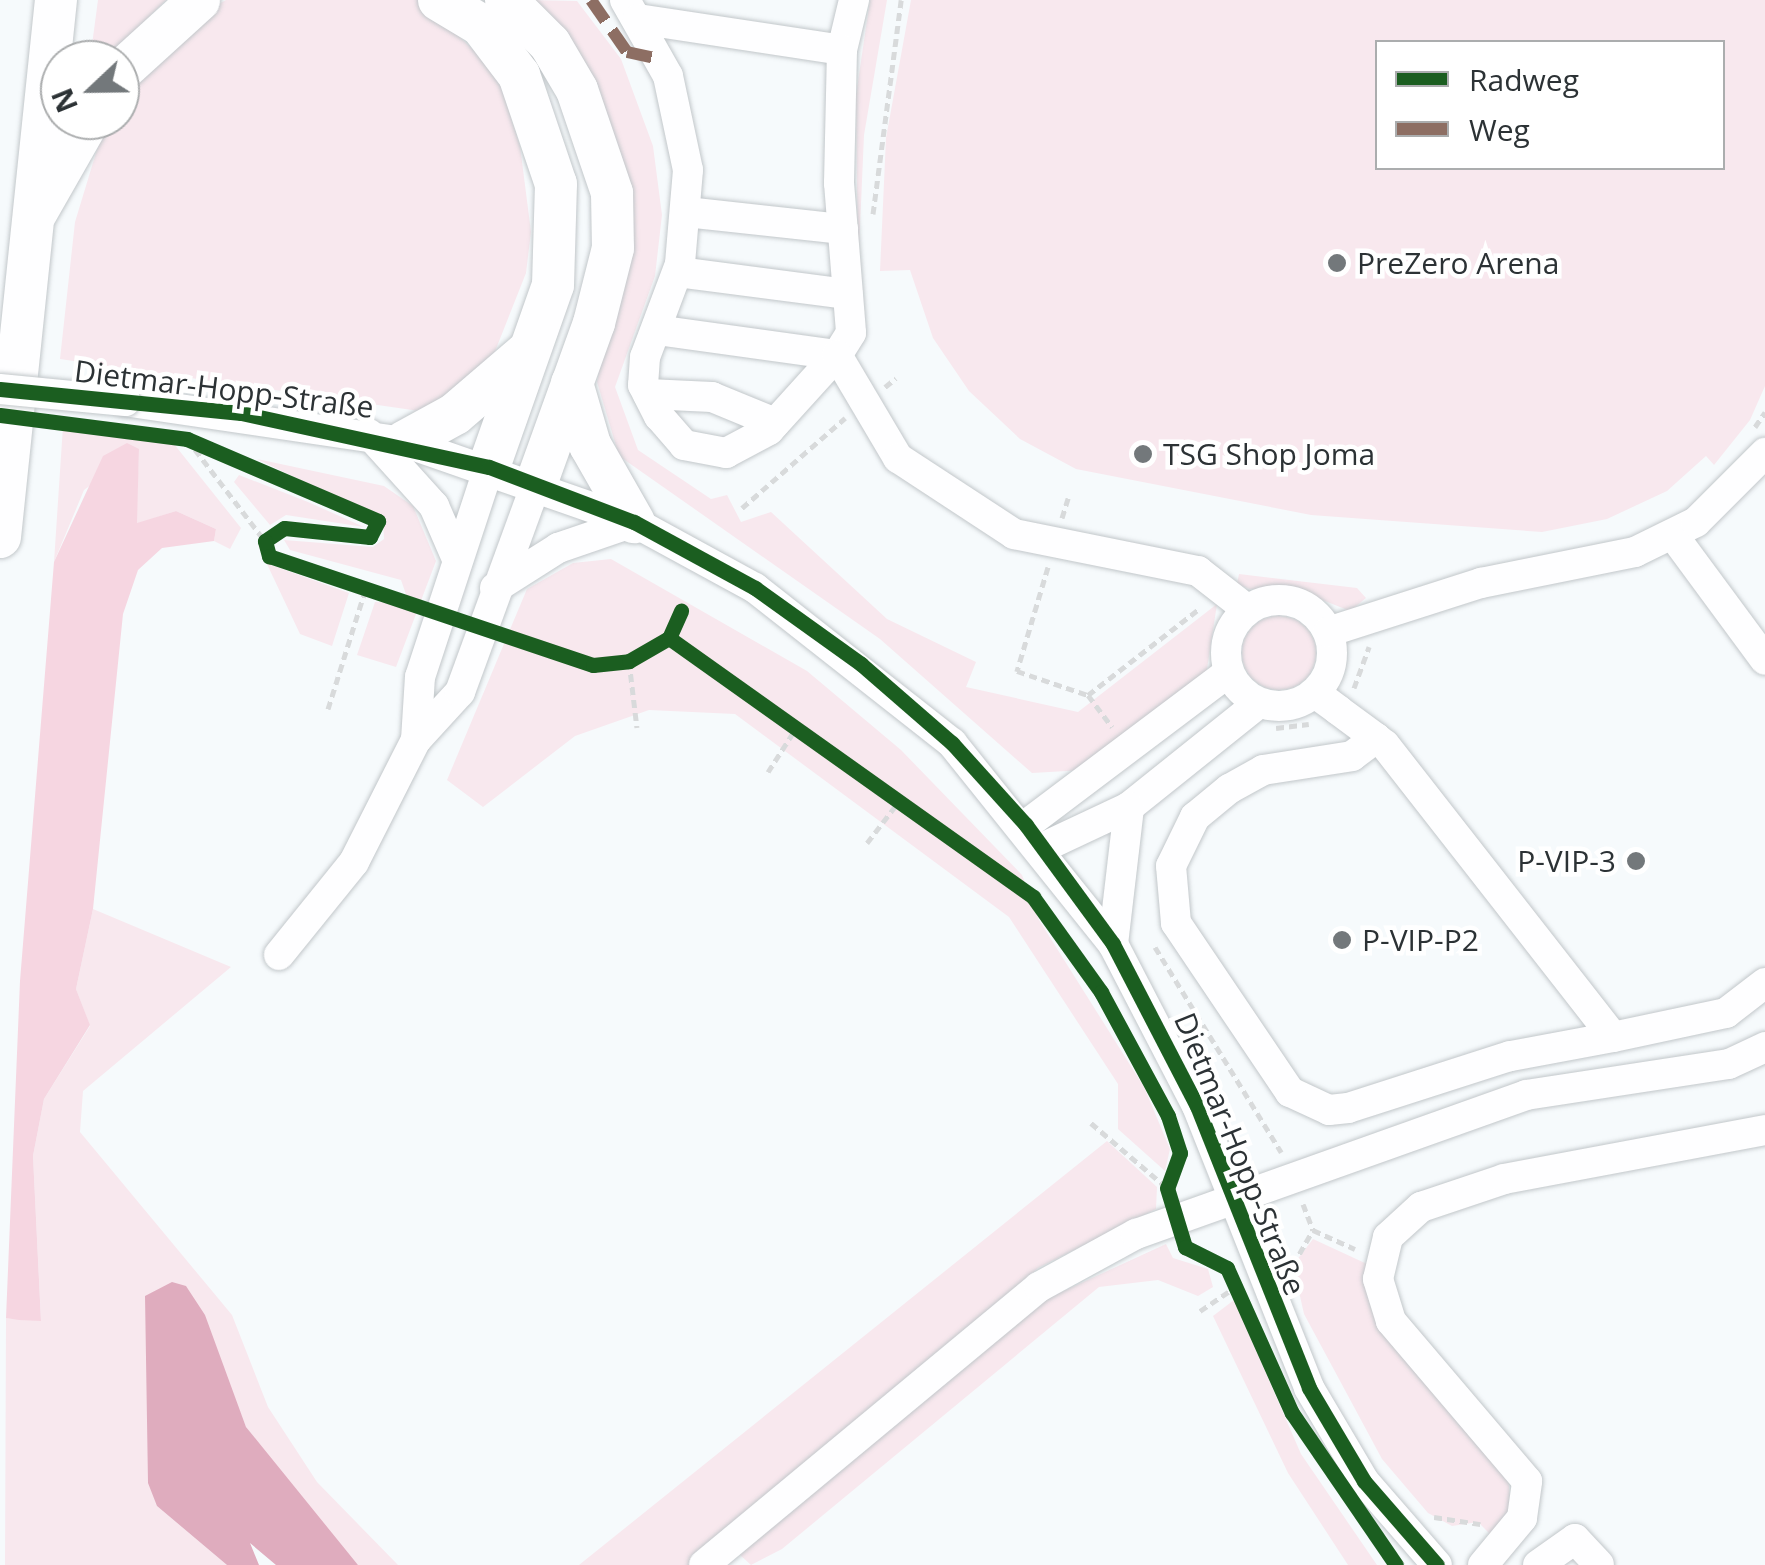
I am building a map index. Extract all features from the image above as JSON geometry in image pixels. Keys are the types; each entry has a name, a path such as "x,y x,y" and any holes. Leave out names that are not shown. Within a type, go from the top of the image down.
{"highway":[{"path":"0,537 26,231 56,0"},
{"path":"140,54 198,0"},
{"path":"439,0 482,25 543,128 559,235 534,344 489,467"},
{"path":"506,0 550,44 577,90 612,193 613,248 536,484"},
{"path":"26,231 78,140"},
{"path":"387,438 470,403 534,344"},
{"path":"572,383 590,446 634,522"}],"street":[{"path":"632,9 683,117 686,212 678,272 645,357 648,394 684,445 726,453 776,423 851,334 848,294 858,232 842,50 854,0"},
{"path":"632,9 842,50"},
{"path":"686,212 858,232"},
{"path":"678,272 848,294"},
{"path":"656,330 837,355"},
{"path":"837,355 898,458 1014,534 1198,571 1248,610"},
{"name":"Dietmar-Hopp-Straße","path":"0,389 125,401 387,438 489,467 634,522 755,588 860,664 1035,836 1113,944 1164,1032 1334,1434 1436,1565"},
{"path":"648,394 712,397 776,423"},
{"path":"387,438 434,506 457,560"},
{"path":"1328,632 1673,535 1765,452"},
{"path":"416,740 424,661 489,467"},
{"path":"278,955 354,862 416,740 466,675 536,484"},
{"path":"495,588 558,548 634,522"},
{"path":"1673,535 1765,660"},
{"path":"1257,718 1229,672 1228,638 1248,610 1300,604 1328,632 1330,668 1326,701"},
{"path":"424,661 466,675"},
{"path":"1035,836 1229,672"},
{"path":"1035,836 1129,807 1219,733 1292,704 1326,701 1376,738 1613,1037"},
{"path":"1190,705 1213,713 1219,733"},
{"path":"1376,738 1352,756 1263,770 1228,789 1195,817 1171,866 1176,923 1290,1092 1329,1110 1348,1108 1510,1056 1726,1013 1765,983"},
{"path":"1113,944 1129,807"},
{"path":"704,1565 1039,1286 1136,1234 1235,1204 1526,1095 1730,1064 1765,1047"},
{"path":"1492,1554 1522,1518 1527,1481 1391,1321 1380,1260 1401,1222 1442,1198 1568,1164 1765,1130"},
{"path":"1538,1565 1575,1539 1598,1565"}],"path":[{"path":"858,232 902,0"},
{"path":"187,440 265,541"},
{"path":"742,508 810,447"},
{"path":"1068,498 1017,670 1088,695 1130,752"},
{"path":"1088,695 1222,586"},
{"path":"328,709 366,588"},
{"path":"1257,718 1320,723 1326,701 1364,672 1370,618"},
{"path":"628,661 637,728"},
{"path":"768,772 798,725"},
{"path":"867,842 903,796"},
{"path":"1150,939 1237,1092 1269,1124 1313,1230 1380,1260"},
{"path":"1091,1123 1167,1188"},
{"path":"1293,1266 1297,1282"},
{"path":"1428,1514 1452,1526 1478,1522 1492,1554"}],"shaded area":[{"path":"98,0 166,0 125,40 93,40"},
{"path":"226,0 420,0 496,71 520,146 531,232 526,273 486,374 419,411 60,359 75,222 100,140 140,140 140,73 194,17"},
{"path":"531,0 577,1 621,59 653,146 662,215 655,276 615,387 638,450 711,499 727,495 741,522 771,512 887,619 976,662 966,687 1078,712 1217,604 1207,669 1190,691 1084,770 1032,773 880,639 619,456 597,382 630,191 598,86"},
{"path":"870,0 887,0 864,135 858,273 856,95"},
{"name":"PreZero Arena","path":"911,0 1765,0 1765,386 1750,420 1714,465 1706,456 1667,491 1607,519 1542,532 1311,515 1076,469 1020,439 969,391 933,338 910,270 880,271 886,138"},
{"path":"63,426 170,439 241,528 230,549 214,541 216,529 176,511 136,524 139,449 84,490 54,562"},
{"path":"127,443 139,449 137,523 176,511 216,529 214,541 162,548 138,570 123,614 93,909 76,989 90,1025 44,1099 33,1156 41,1321 19,1320 6,1318 20,981 54,562 103,456"},
{"path":"257,459 384,486 413,506 436,561 396,667 357,655 375,602 409,603 401,580 290,550 284,540 373,547 384,539 383,520"},
{"path":"239,475 364,527 286,515 270,525 234,482"},
{"path":"257,543 271,565 349,593 332,646 300,634"},
{"path":"611,559 807,671 901,750 1022,875 1039,920 1144,1087 1170,1149 1165,1171 1118,1129 1118,1084 1009,917 735,714 649,710 575,736 483,807 447,780 527,589 573,563"},
{"path":"1239,574 1357,588 1366,598 1350,611 1300,591 1250,589 1237,584"},
{"path":"1279,616 1305,627 1316,653 1305,679 1279,690 1253,679 1242,653 1253,627"},
{"path":"93,909 231,967 83,1091 80,1132 232,1315 268,1407 317,1482 398,1565 358,1565 327,1534 246,1427 198,1306 157,1506 227,1565 5,1565 6,1318 41,1320 33,1156 44,1099 90,1026 76,989"},
{"path":"1107,1141 1157,1187 1156,1209 1038,1268 703,1565 579,1565"},
{"path":"1313,1239 1367,1264 1379,1325 1508,1475 1511,1513 1490,1534 1478,1522 1452,1526 1428,1513 1382,1459 1304,1314 1293,1265"},
{"path":"1166,1244 1173,1258 1208,1269 1213,1287 1198,1296 1158,1280 1099,1287 782,1549 751,1565 739,1554 1042,1301"},
{"path":"172,1282 186,1286 205,1315 246,1427 358,1565 276,1565 250,1543 259,1565 227,1565 157,1506 148,1483 145,1296"},
{"path":"1234,1300 1301,1454 1377,1565 1348,1565 1288,1473 1213,1316"}],"marked path":[{"path":"591,0 627,52 661,59"}],"cycle path":[{"path":"0,389 241,413 489,467 634,522 755,588 861,664 952,743 1026,825 1113,944 1197,1106 1309,1388 1364,1481 1437,1565"},
{"path":"0,415 187,439 378,521 370,537 284,528 265,541 269,556 593,665 629,661 669,638 681,611"},
{"path":"669,638 1033,897 1101,992 1168,1116 1180,1153 1167,1188 1185,1247 1227,1268 1292,1413 1396,1565"}],"place":[{"name":"PreZero Arena","path":"1337,263"},
{"name":"TSG Shop Joma","path":"1143,454"},
{"name":"P-VIP-3","path":"1636,861"},
{"name":"P-VIP-P2","path":"1342,940"}]}
